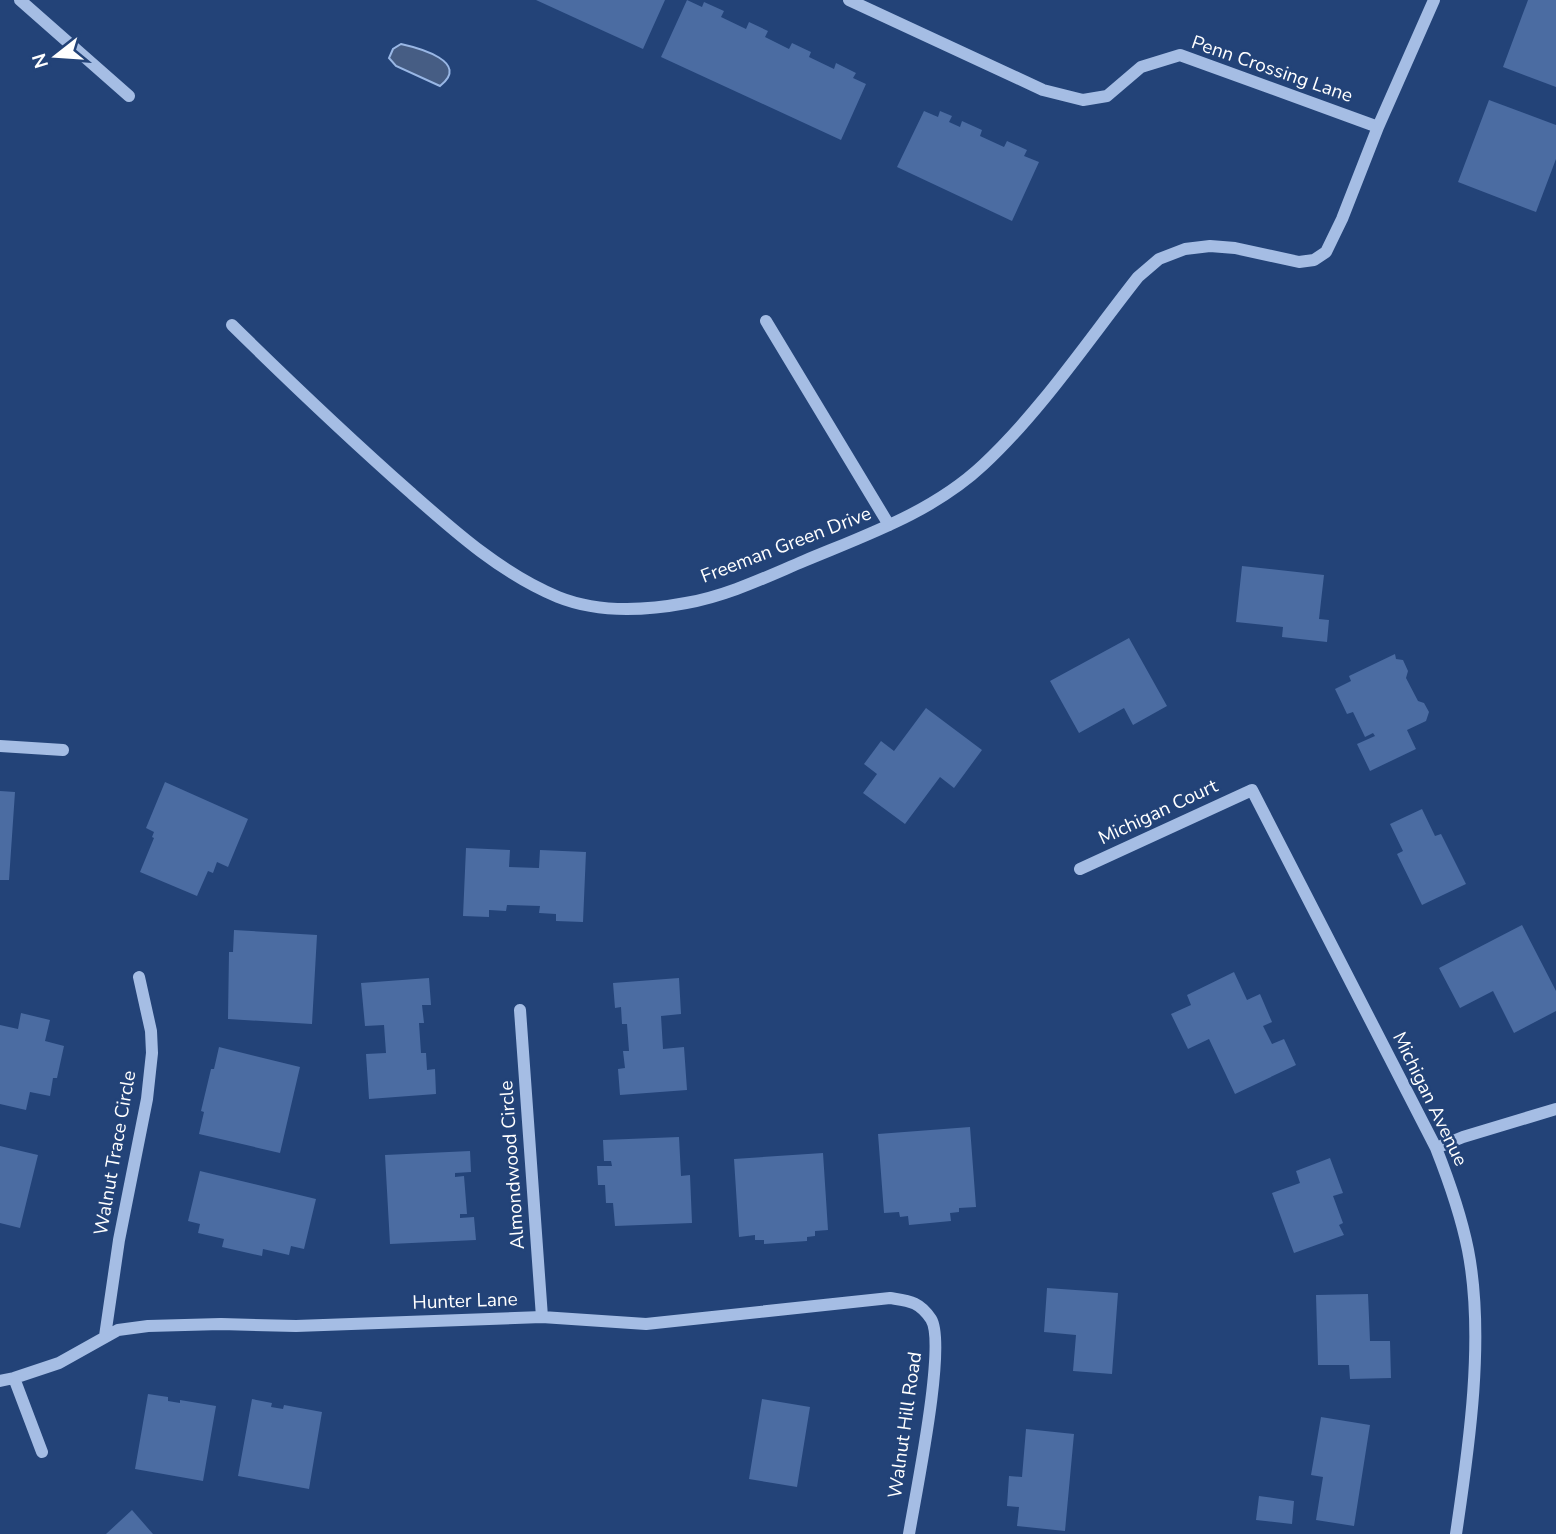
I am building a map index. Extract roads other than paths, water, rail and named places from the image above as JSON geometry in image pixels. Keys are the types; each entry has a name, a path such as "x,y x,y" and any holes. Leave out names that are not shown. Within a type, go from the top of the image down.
{"street":[{"path":"20,0 130,96"},
{"name":"Penn Crossing Lane","path":"849,0 1043,90 1083,100 1107,96 1141,67 1180,55 1378,127"},
{"path":"1378,127 1434,0"},
{"name":"Freeman Green Drive","path":"232,325 349,439 447,525 529,583 559,598 591,606 657,608 690,603 753,583 889,525 933,503 984,465 1027,419 1139,277 1159,259 1185,249 1210,246 1235,248 1299,261 1314,260 1326,252 1378,127"},
{"path":"766,321 889,525"},
{"path":"0,746 63,750"},
{"name":"Michigan Court","path":"1080,869 1252,790"},
{"name":"Michigan Avenue","path":"1252,790 1436,1148 1454,1195 1466,1241 1473,1301 1474,1362 1456,1534"},
{"name":"Walnut Trace Circle","path":"105,1336 152,1053 151,1031 139,977"},
{"name":"Almondwood Circle","path":"520,1010 542,1317"},
{"path":"1436,1148 1463,1137 1556,1109"},
{"name":"Hunter Lane","path":"0,1381 59,1363 118,1330 182,1324 296,1326 542,1317 646,1324 890,1298 917,1303 933,1321"},
{"name":"Walnut Hill Road","path":"909,1534 930,1404 936,1350 933,1321"},
{"path":"14,1378 42,1452"}],"water":[{"path":"401,44 439,58 450,70 448,77 440,86 396,66 389,58 393,49"}]}
